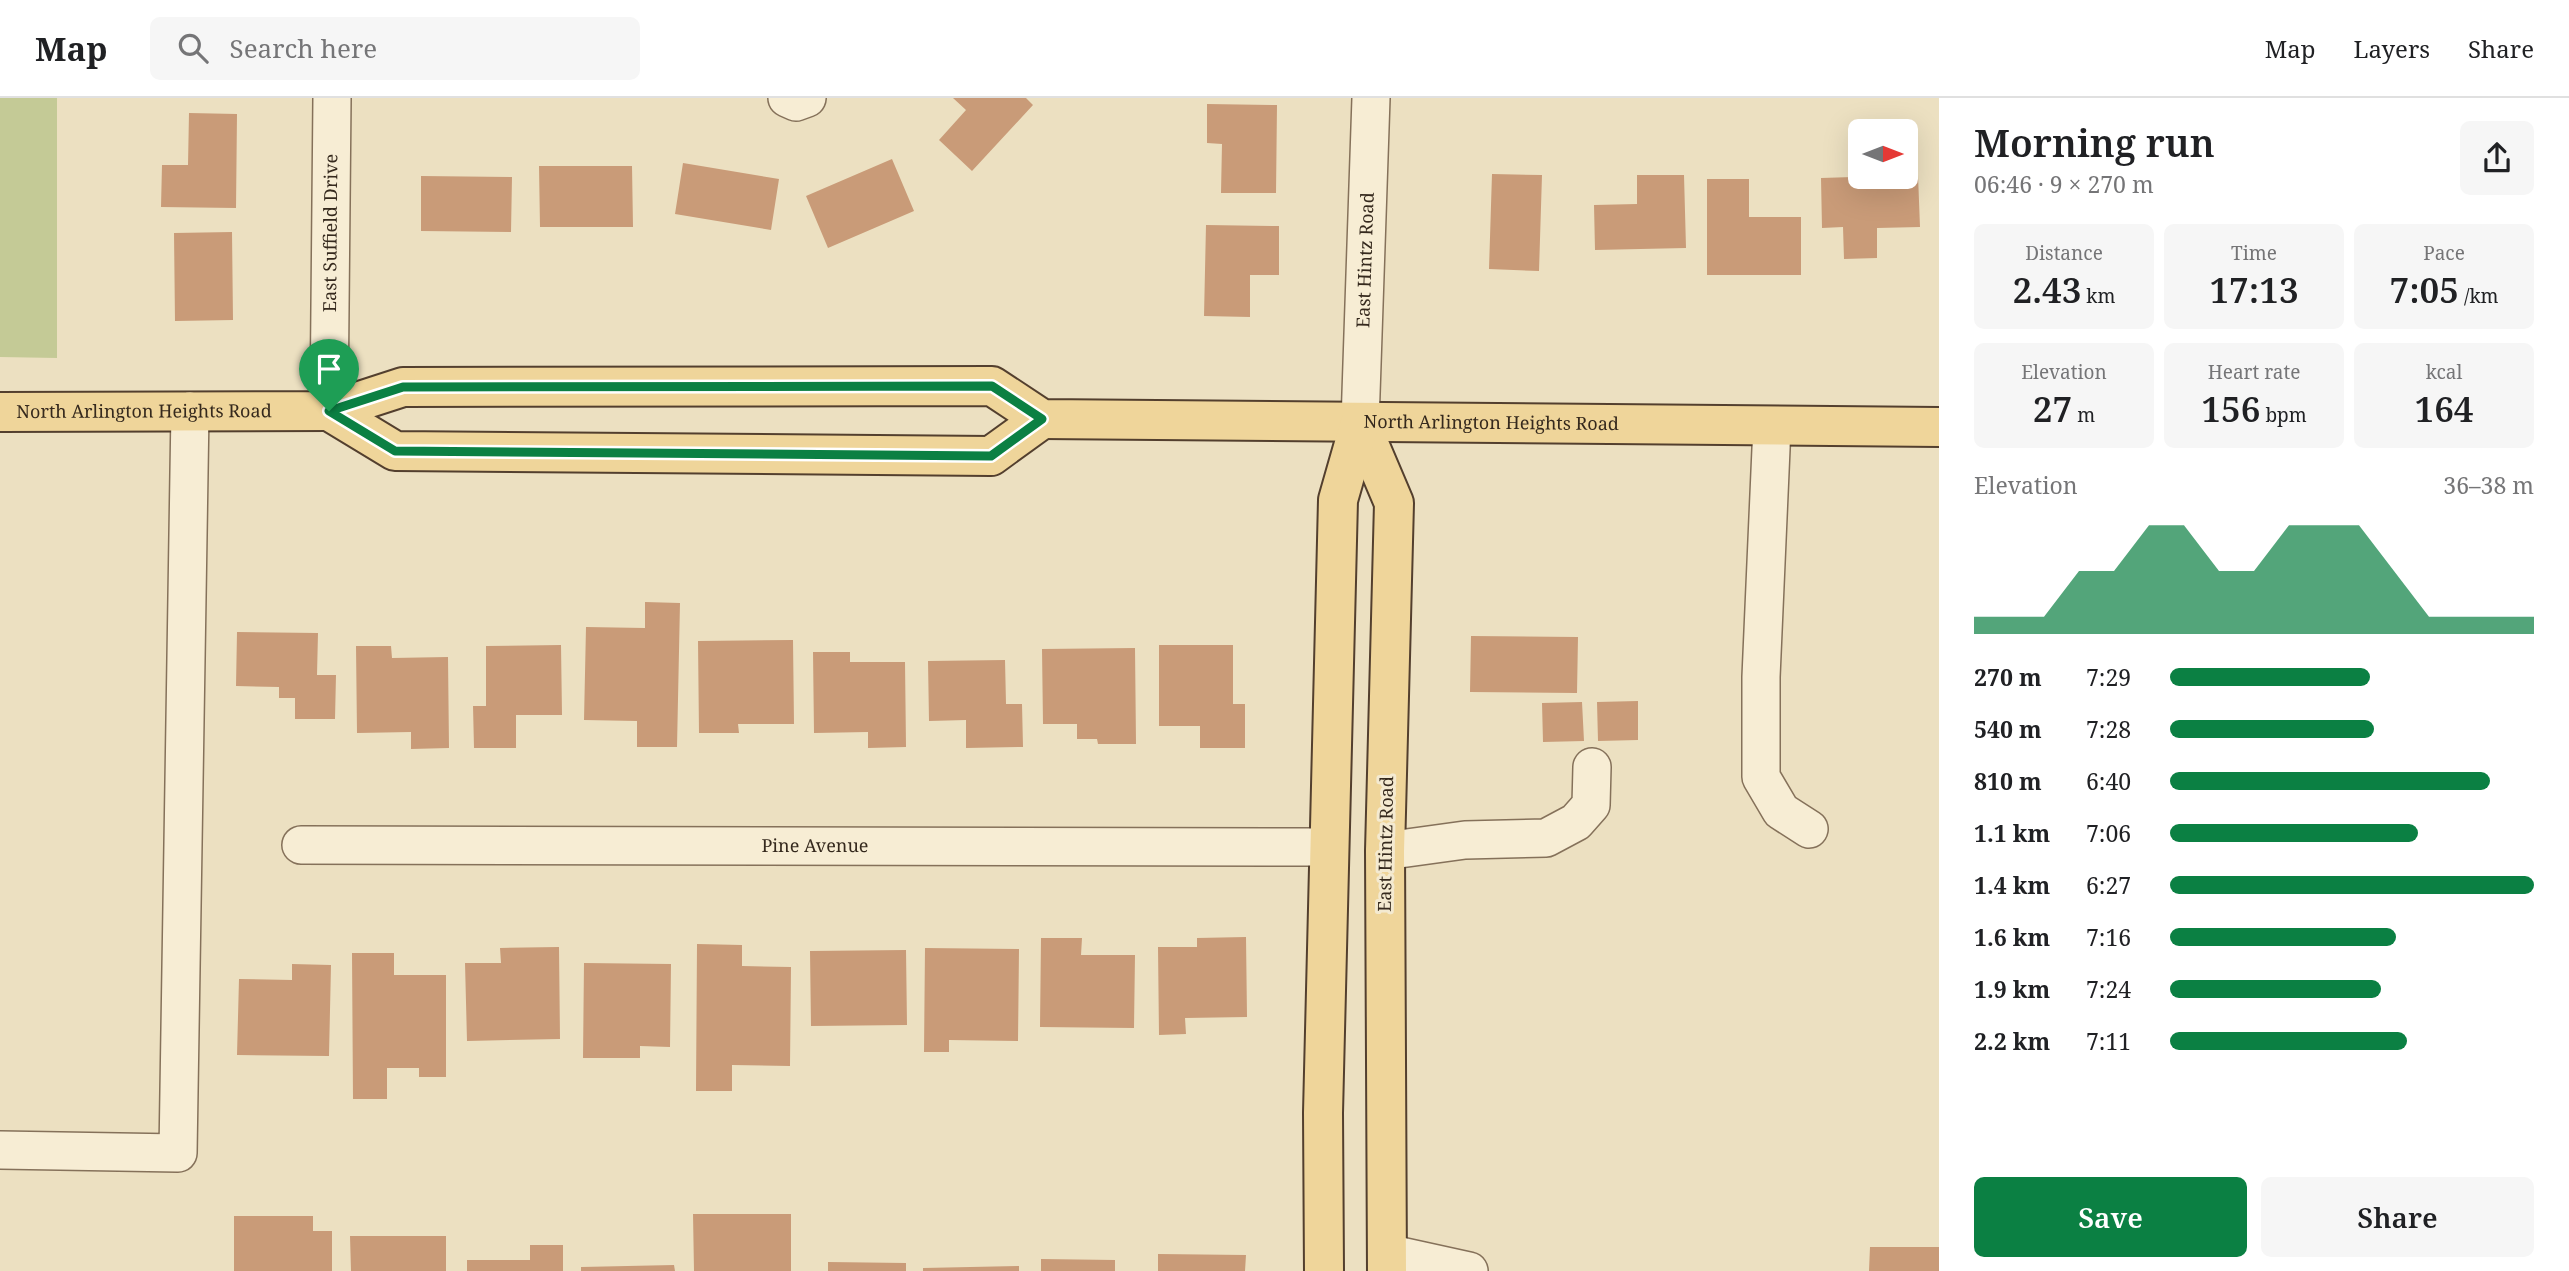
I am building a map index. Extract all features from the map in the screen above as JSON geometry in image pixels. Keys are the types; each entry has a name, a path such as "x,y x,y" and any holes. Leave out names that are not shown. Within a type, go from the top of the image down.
{"main road":[{"name":"North Arlington Heights Road","path":"0,412 329,411 403,387 992,386 1042,419 1939,427"},
{"path":"329,411 395,451 991,456 1042,419"},
{"name":"East Hintz Road","path":"1324,1271 1323,1113 1338,500 1360,423"},
{"name":"East Hintz Road","path":"1360,423 1394,503 1385,850 1387,1262"}],"street":[{"name":"East Suffield Drive","path":"329,411 332,98"},
{"path":"787,98 796,102 807,98"},
{"name":"East Hintz Road","path":"1360,423 1371,98"},
{"path":"0,1150 178,1153 190,411"},
{"path":"1772,426 1761,677 1761,777 1781,811 1809,829"},
{"path":"1385,850 1465,840 1546,838 1576,822 1591,805 1592,766"},
{"name":"Pine Avenue","path":"301,845 1329,847"},
{"path":"1387,1262 1469,1271"}],"green space":[{"path":"0,98 57,98 57,358 0,357"}],"building":[{"path":"953,98 1026,98 1033,105 972,171 939,140 966,110"},
{"path":"1207,104 1277,105 1276,193 1221,193 1222,144 1207,143"},
{"path":"189,113 237,114 236,208 161,207 162,165 188,165"},
{"path":"892,159 914,211 828,248 806,196"},
{"path":"683,163 779,179 771,230 675,214"},
{"path":"539,166 632,166 633,227 540,227"},
{"path":"1492,174 1542,175 1539,271 1489,269"},
{"path":"1637,175 1684,175 1686,248 1595,250 1594,205 1637,204"},
{"path":"1918,175 1920,227 1877,228 1877,258 1844,259 1843,227 1822,228 1821,178 1848,177 1848,189 1918,189"},
{"path":"421,176 512,177 511,232 421,231"},
{"path":"1707,179 1749,179 1749,217 1801,217 1801,275 1707,275"},
{"path":"1206,225 1279,226 1279,275 1250,275 1250,317 1204,316"},
{"path":"232,232 233,320 175,321 174,233"},
{"path":"645,602 680,603 677,747 637,747 637,721 584,720 586,627 645,628"},
{"path":"237,632 318,633 317,675 336,675 335,719 295,719 295,698 279,698 279,687 236,686"},
{"path":"1471,636 1578,637 1577,693 1470,692"},
{"path":"793,640 794,724 738,724 739,733 699,733 698,641"},
{"path":"561,645 562,715 516,715 516,748 474,748 473,706 486,706 486,646"},
{"path":"1159,645 1233,645 1233,704 1245,704 1245,748 1200,748 1200,726 1159,726"},
{"path":"356,646 391,646 392,658 448,657 449,748 411,749 411,732 357,733"},
{"path":"1135,648 1136,744 1098,744 1097,739 1077,739 1077,724 1043,724 1042,649"},
{"path":"813,652 850,652 850,662 905,662 906,747 868,748 868,732 814,733"},
{"path":"1005,660 1006,704 1022,704 1023,747 966,748 966,720 929,721 928,661"},
{"path":"1638,701 1638,740 1598,741 1597,702"},
{"path":"1582,702 1584,741 1543,742 1542,703"},
{"path":"1246,937 1247,1017 1185,1018 1186,1034 1159,1035 1158,947 1197,947 1197,938"},
{"path":"1041,938 1082,938 1081,955 1135,955 1134,1028 1040,1027"},
{"path":"697,944 742,945 742,966 791,967 790,1066 732,1065 732,1091 696,1091"},
{"path":"559,947 560,1039 467,1041 465,963 501,963 500,948"},
{"path":"925,948 1019,949 1018,1041 949,1040 949,1052 924,1052"},
{"path":"906,950 907,1025 811,1026 810,951"},
{"path":"352,953 394,953 394,975 446,975 446,1077 419,1077 419,1068 387,1068 387,1099 353,1099"},
{"path":"584,963 671,964 670,1047 640,1046 640,1058 583,1058"},
{"path":"292,964 331,965 329,1056 237,1055 239,979 292,980"},
{"path":"693,1214 791,1214 791,1271 694,1271"},
{"path":"234,1216 313,1216 313,1231 332,1231 332,1271 234,1271"},
{"path":"350,1236 446,1236 446,1271 351,1271"},
{"path":"530,1245 563,1245 563,1271 467,1271 467,1260 530,1260"},
{"path":"1870,1247 1939,1247 1939,1271 1869,1271"},
{"path":"1158,1254 1246,1255 1245,1271 1158,1271"},
{"path":"1041,1259 1115,1260 1115,1271 1041,1271"},
{"path":"828,1262 906,1263 906,1271 828,1271"},
{"path":"674,1265 675,1271 581,1271 581,1267"},
{"path":"1019,1266 1019,1271 923,1271 923,1268"}],"route":[{"path":"992,386 1042,419 991,456 395,451 329,411 403,387 992,386"}]}
